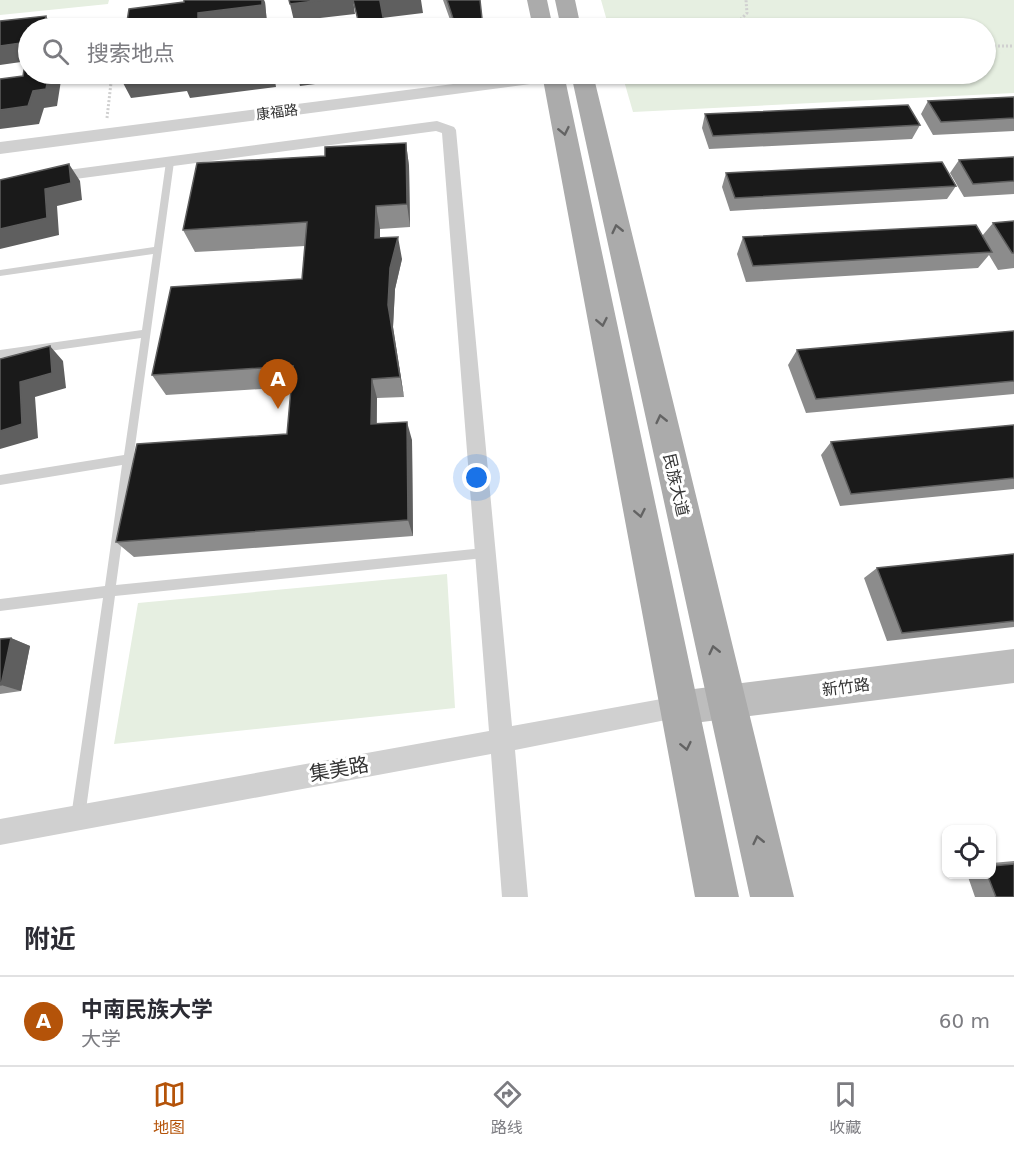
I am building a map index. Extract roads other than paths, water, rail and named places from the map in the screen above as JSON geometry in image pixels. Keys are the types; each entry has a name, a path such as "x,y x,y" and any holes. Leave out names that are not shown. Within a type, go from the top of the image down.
{"main road":[{"path":"537,0 541,18"},
{"path":"565,0 569,18"},
{"path":"564,84 678,708 717,897"},
{"name":"民族大道","path":"565,84 726,702 771,897"},
{"name":"新竹路","path":"678,708 1014,666"}],"street":[{"name":"康福路","path":"0,148 486,84"},
{"path":"0,184 437,126 448,130 499,739 515,897"},
{"name":"集美路","path":"0,832 678,708"}],"lane":[{"path":"78,817 170,162"},
{"path":"0,273 158,250"},
{"path":"0,354 146,333"},
{"path":"0,480 128,459"},
{"path":"0,605 110,591 484,553"}],"place":[{"name":"中南民族大学","path":"278,409"}]}
